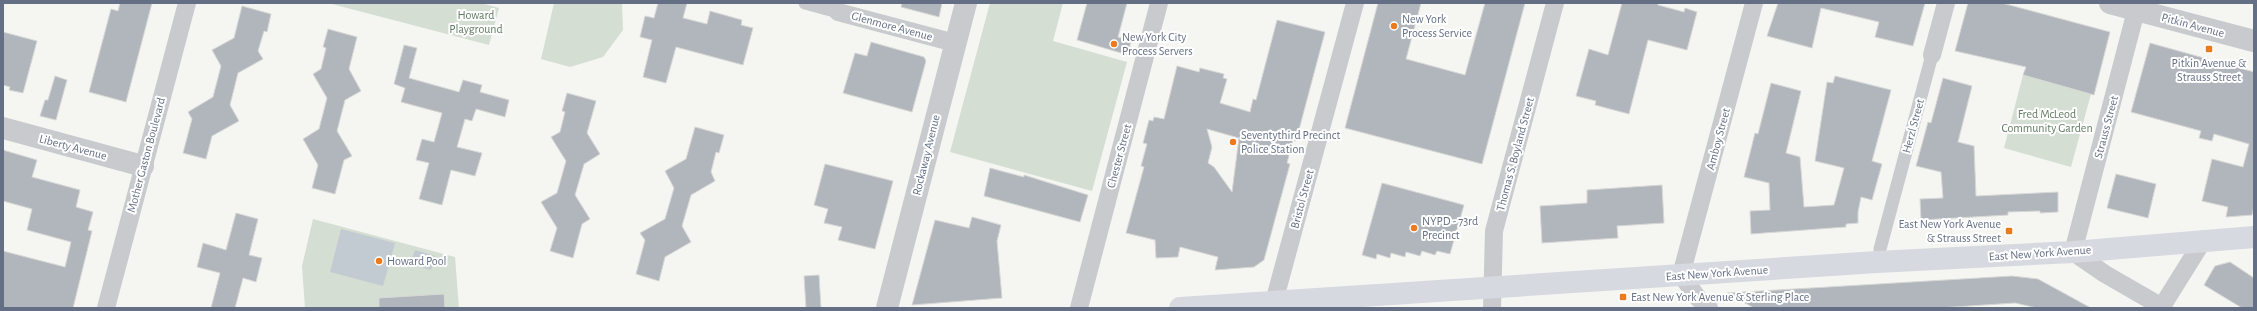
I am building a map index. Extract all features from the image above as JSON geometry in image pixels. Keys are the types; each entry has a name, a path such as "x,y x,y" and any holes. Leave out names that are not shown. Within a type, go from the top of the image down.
{"main road":[{"name":"East New York Avenue","path":"1180,308 1492,298 1681,275 1877,262 2073,252 2204,239 2254,236"}],"street":[{"name":"Mother Gaston Boulevard","path":"106,308 187,3"},
{"name":"Glenmore Avenue","path":"805,3 955,43"},
{"name":"Rockaway Avenue","path":"887,308 966,3"},
{"name":"Chester Street","path":"1079,308 1159,3"},
{"name":"Bristol Street","path":"1276,305 1355,3"},
{"name":"Thomas S. Boyland Street","path":"1492,298 1494,231 1555,3"},
{"name":"Amboy Street","path":"1681,275 1754,3"},
{"name":"Herzl Street","path":"1880,249 1946,3"},
{"name":"Pitkin Avenue","path":"2110,3 2137,7 2254,41"},
{"name":"Strauss Street","path":"2073,252 2137,7"},
{"name":"Liberty Avenue","path":"3,128 144,166"},
{"path":"2073,252 2105,274 2162,308 2204,239"},
{"path":"1681,275 1698,298 1709,308"}],"green space":[{"name":"Howard Playground","path":"328,3 481,3 499,8 489,45"},
{"path":"554,3 622,3 623,30 603,57 570,67 541,59"},
{"path":"990,3 1063,3 1053,41 1127,62 1092,191 950,152"},
{"name":"Fred McLeod Community Garden","path":"2023,75 2091,94 2071,167 2004,148"},
{"name":"Howard Pool","path":"313,219 455,257 459,308 305,308 302,266"}],"shaded area":[{"path":"341,229 395,243 383,286 330,272"},
{"path":"415,250 435,256 431,270 410,264"}],"building":[{"path":"120,3 152,3 126,102 89,92 111,9 118,11"},
{"path":"658,3 687,3 683,18 707,24 710,11 742,20 741,25 753,28 743,65 676,47 666,83 643,77 652,40 640,37 645,16 654,18"},
{"path":"902,3 942,3 939,17 901,7"},
{"path":"1087,3 1127,3 1118,37 1131,41 1128,55 1077,40"},
{"path":"1378,3 1421,3 1406,59 1465,75 1485,3 1525,3 1482,164 1345,128"},
{"path":"1622,3 1658,3 1658,5 1684,12 1685,8 1697,12 1687,50 1648,40 1629,114 1595,105 1596,101 1576,96 1589,49 1608,55"},
{"path":"1778,3 1925,3 1913,46 1875,37 1879,22 1821,8 1812,48 1767,36"},
{"path":"1968,3 2002,3 2110,32 2094,95 2023,75 2026,67 1955,51"},
{"path":"242,6 271,14 267,32 264,31 258,51 263,59 238,73 230,105 239,121 212,136 206,159 183,153 192,119 188,112 213,97 221,66 212,50 234,38"},
{"path":"1277,20 1325,32 1296,141 1293,140 1287,163 1290,164 1264,260 1254,267 1215,270 1218,257 1180,247 1178,257 1156,258 1155,240 1126,233 1144,167 1141,166 1147,144 1143,143 1149,120 1153,121 1154,117 1164,119 1177,66 1199,72 1200,68 1224,74 1223,78 1227,79 1220,103 1250,112 1253,99 1256,100","holes":["1207,129 1239,138 1232,192 1214,167 1208,163 1212,147"]},
{"path":"328,29 357,37 349,69 361,91 345,100 337,131 352,156 344,160 335,194 312,188 318,165 303,139 319,129 327,98 313,74 321,69 326,48 323,47"},
{"path":"3,32 37,41 23,93 9,90 10,87 3,85"},
{"path":"871,42 924,57 926,61 912,112 843,93 855,53 867,56"},
{"path":"2150,43 2254,72 2254,206 2252,215 2226,217 2228,207 2202,201 2212,159 2243,167 2249,144 2214,134 2212,141 2199,138 2201,131 2131,112"},
{"path":"404,45 417,48 409,78 459,92 463,80 482,85 480,92 509,100 505,117 476,109 472,121 465,119 457,147 482,153 475,176 451,170 442,205 419,199 429,163 416,160 422,139 434,142 442,113 401,102 405,88 394,84"},
{"path":"55,76 67,80 56,120 40,116 45,100 48,100"},
{"path":"1835,76 1891,90 1872,161 1882,164 1872,200 1861,197 1858,212 1858,223 1846,224 1846,227 1751,234 1750,211 1770,210 1769,183 1744,177 1755,133 1758,134 1771,83 1801,91 1786,153 1800,157 1804,207 1834,205 1844,168 1815,161 1827,82 1833,83"},
{"path":"1943,78 1972,86 1958,142 1974,146 1976,196 2058,192 2058,212 2008,212 2008,215 1921,220 1920,199 1943,198 1941,172 1916,166 1928,122 1931,123"},
{"path":"567,93 596,101 587,133 600,154 584,164 575,195 590,219 582,224 573,258 550,251 557,228 541,202 557,193 566,161 551,137 560,132 565,112 562,111"},
{"path":"695,127 724,135 719,153 716,152 711,172 715,181 691,195 682,226 691,242 665,257 659,281 636,274 645,240 640,233 665,219 674,188 665,171 686,159"},
{"path":"3,150 37,160 32,177 80,190 76,207 93,212 88,230 92,231 73,308 3,308 3,251 65,267 71,242 27,230 32,209 3,201"},
{"path":"825,164 893,181 875,249 838,240 842,227 824,223 828,209 814,205"},
{"path":"990,168 1024,177 1024,175 1088,195 1080,222 984,196"},
{"path":"2116,174 2156,184 2148,218 2107,208"},
{"name":"NYPD - 73rd Precinct","path":"1382,183 1464,205 1450,254 1437,251 1435,255 1422,251 1420,256 1406,252 1405,257 1391,253 1390,258 1377,254 1376,259 1362,255"},
{"path":"1662,185 1664,223 1617,226 1618,238 1542,243 1540,206 1587,203 1587,190"},
{"path":"236,213 258,219 249,255 262,258 256,282 243,278 235,308 211,308 220,273 197,267 203,243 226,250"},
{"path":"972,217 1001,225 997,241 1002,298 912,305 935,220 969,228"},
{"path":"2230,262 2254,278 2254,308 2242,308 2204,285 2215,266"},
{"path":"819,275 821,308 806,308 804,276"},
{"path":"2012,276 2038,279 2091,308 2037,308 2015,303 1938,308 1754,308 1727,293"},
{"path":"444,294 445,308 379,308 379,298"}],"place":[{"name":"New York Process Service","path":"1394,26"},
{"name":"New York City Process Servers","path":"1114,44"},
{"name":"Pitkin Avenue & Strauss Street","path":"2209,49"},
{"name":"Seventythird Precinct Police Station","path":"1233,142"},
{"name":"NYPD - 73rd Precinct","path":"1414,228"},
{"name":"East New York Avenue & Strauss Street","path":"2009,231"},
{"name":"Howard Pool","path":"379,261"},
{"name":"East New York Avenue & Sterling Place","path":"1623,297"}]}
